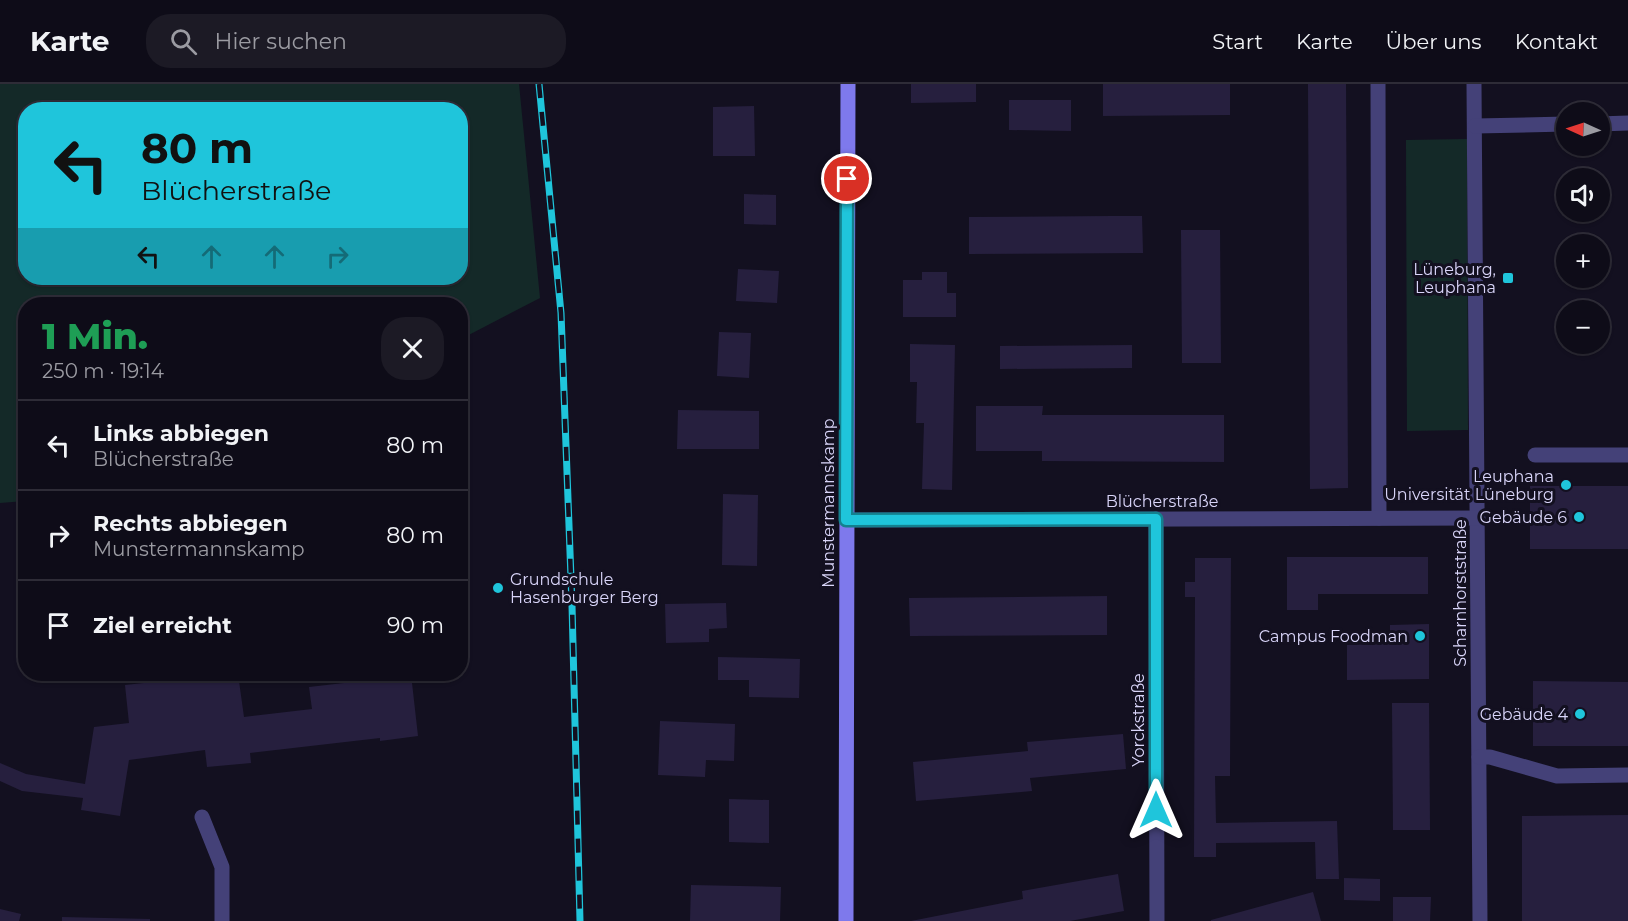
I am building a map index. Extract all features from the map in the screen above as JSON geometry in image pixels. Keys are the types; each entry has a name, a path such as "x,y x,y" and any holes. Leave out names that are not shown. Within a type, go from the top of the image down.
{"street":[{"name":"Munstermannskamp","path":"846,921 848,84"},
{"path":"1378,84 1379,518"},
{"name":"Scharnhorststraße","path":"1474,84 1480,921"},
{"path":"1610,124 1628,123"},
{"path":"1475,126 1556,124"},
{"path":"1535,455 1628,455"},
{"name":"Blücherstraße","path":"846,520 1478,518"},
{"name":"Yorckstraße","path":"1156,519 1157,921"},
{"path":"1479,758 1490,757 1557,776 1628,775"},
{"path":"202,817 222,867 222,921"}],"green space":[{"path":"0,84 519,84 540,298 468,335 468,297 18,297 18,502 0,503"},
{"path":"1467,139 1468,430 1407,431 1406,140"}],"building":[{"path":"911,84 976,84 976,102 911,103"},
{"path":"1103,84 1230,84 1230,115 1103,116"},
{"path":"1308,84 1346,84 1348,488 1310,489"},
{"path":"1009,100 1071,100 1071,131 1009,130"},
{"path":"754,106 755,156 713,156 713,107"},
{"path":"744,194 776,195 776,225 744,224"},
{"path":"1142,216 1143,253 969,254 969,217"},
{"path":"1181,230 1220,230 1221,363 1182,363"},
{"path":"738,269 779,271 777,303 736,301"},
{"path":"922,272 947,272 947,293 956,293 956,317 903,317 903,280 922,280"},
{"path":"719,332 751,333 749,378 717,376"},
{"path":"910,344 955,345 952,490 922,489 924,423 916,423 917,382 910,382"},
{"path":"1132,345 1132,368 1000,369 1000,346"},
{"path":"976,406 1043,406 1042,415 1224,415 1224,462 1042,461 1042,451 976,451"},
{"path":"678,410 759,411 759,449 677,449"},
{"name":"Gebäude 6","path":"1530,486 1628,486 1628,549 1530,549"},
{"path":"723,494 758,495 757,566 722,565"},
{"path":"1287,557 1428,557 1428,594 1318,594 1318,610 1287,610"},
{"path":"1195,558 1231,558 1230,776 1215,776 1216,823 1337,821 1339,879 1316,879 1315,842 1216,843 1216,857 1194,857 1195,597 1185,597 1185,582 1195,582"},
{"path":"1107,596 1107,635 910,636 909,598"},
{"path":"726,603 727,628 709,629 709,642 666,643 665,604"},
{"path":"1429,624 1429,679 1347,680 1347,645 1390,644 1390,625"},
{"path":"718,657 800,659 799,698 749,697 749,680 718,680"},
{"path":"162,681 239,681 244,717 312,709 309,687 361,681 412,681 418,736 380,741 380,738 250,753 251,763 207,767 205,750 129,760 120,816 81,810 83,798 22,791 0,781 0,763 26,774 85,784 94,727 129,723 125,685"},
{"name":"Gebäude 4","path":"1533,681 1628,682 1628,746 1533,746"},
{"path":"1392,703 1429,703 1430,830 1393,830"},
{"path":"660,721 735,724 734,761 706,760 705,777 658,775"},
{"path":"1123,734 1126,769 1030,778 1032,791 916,801 913,762 1028,751 1027,742"},
{"path":"729,799 769,800 769,843 729,842"},
{"path":"1628,815 1628,921 1522,921 1522,816"},
{"path":"1118,874 1124,911 1070,921 911,921 1023,899 1022,891"},
{"path":"1344,878 1380,879 1380,901 1344,900"},
{"path":"691,885 781,887 780,921 690,921"},
{"path":"1313,892 1321,921 1211,921 1211,920"},
{"path":"1393,897 1431,897 1430,921 1393,921"},
{"path":"0,909 21,914 19,921 0,921"},
{"path":"62,917 150,919 150,921 62,921"}],"railway":[{"path":"539,84 561,313 572,605 580,921"}],"place":[{"name":"Lüneburg, Leuphana","path":"1508,278"},
{"name":"Leuphana Universität Lüneburg","path":"1566,485"},
{"name":"Gebäude 6","path":"1579,517"},
{"name":"Grundschule Hasenburger Berg","path":"498,588"},
{"name":"Campus Foodman","path":"1420,636"},
{"name":"Gebäude 4","path":"1580,714"}],"route":[{"path":"847,179 846,520 1156,519 1156,810"}]}
